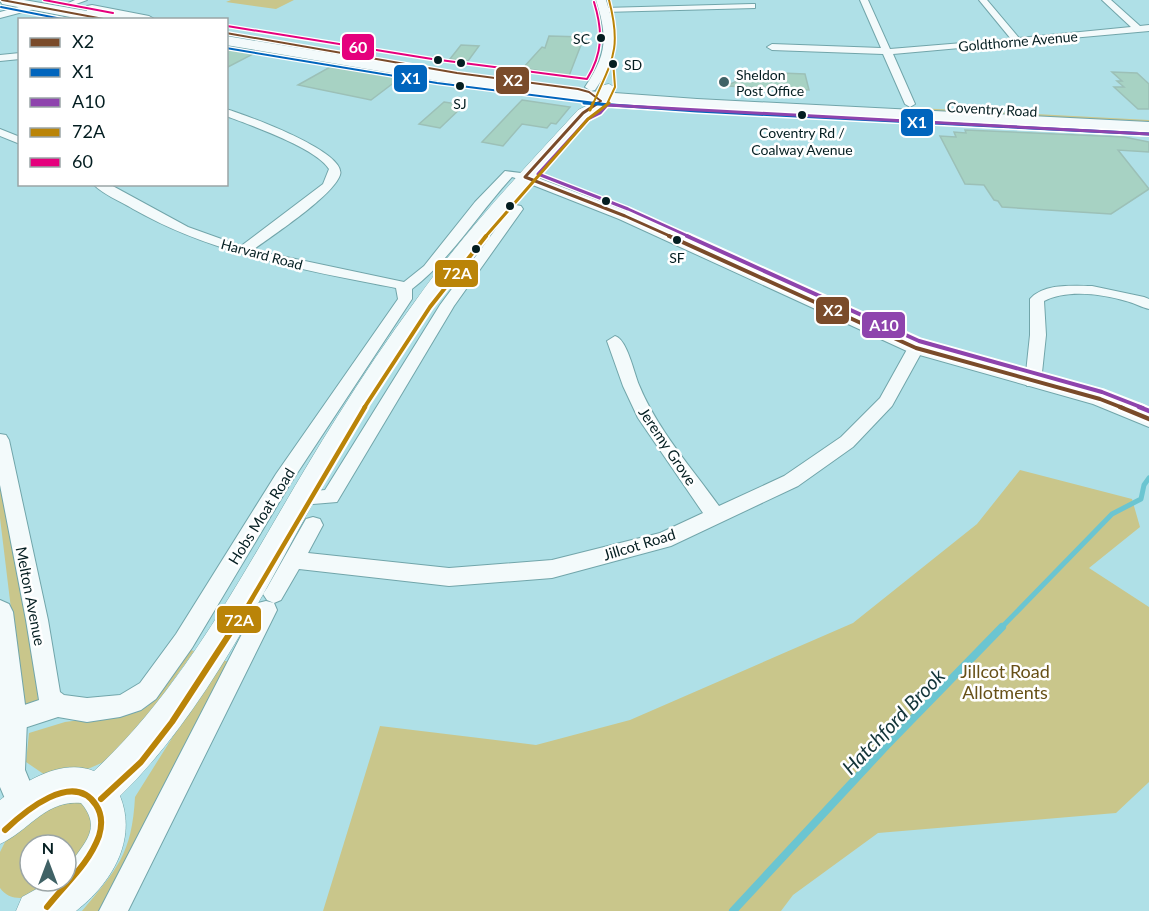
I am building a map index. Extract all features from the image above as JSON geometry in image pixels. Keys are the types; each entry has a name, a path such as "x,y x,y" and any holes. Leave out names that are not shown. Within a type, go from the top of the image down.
{"highway":[{"path":"2,0 68,4 139,18"},
{"path":"33,2 103,18"},
{"path":"228,33 431,66 466,74 597,93"},
{"name":"Coventry Road","path":"228,40 392,69 597,93 761,107 917,109 976,117 1149,127"},
{"name":"Coventry Road","path":"597,93 707,95 741,100 917,109 1149,117"}],"main road":[{"name":"Hobs Moat Road","path":"96,794 135,757 166,718 315,507 346,423 410,298 500,206 597,93"},
{"path":"11,814 40,793 66,785 82,786 96,794 104,803 108,816 108,829 103,848 84,878 50,907"}],"street":[{"path":"68,4 83,0"},
{"path":"864,0 887,53 917,109"},
{"path":"983,0 1017,41"},
{"path":"1106,0 1138,29"},
{"path":"0,15 33,2"},
{"path":"597,93 606,62 608,34 602,5 752,6"},
{"name":"Goldthorne Avenue","path":"772,47 887,53 1149,28"},
{"path":"0,58 18,56"},
{"path":"228,113 325,157 333,165 334,174 327,187 243,251"},
{"path":"0,132 18,140"},
{"name":"Hobs Moat Road","path":"439,270 479,205 509,172 525,177"},
{"path":"525,177 625,216 916,348 1100,399 1149,419"},
{"name":"Harvard Road","path":"103,186 147,211 211,241 271,259 401,285 410,298"},
{"name":"Hobs Moat Road","path":"315,507 447,305 517,209 500,206"},
{"path":"1033,382 1038,335 1037,299 1046,292 1106,291 1136,297 1149,305"},
{"name":"Hobs Moat Road","path":"58,706 87,710 101,709 132,702 148,691 161,675 283,479 410,298"},
{"name":"Jeremy Grove","path":"615,341 631,386 647,418 715,515"},
{"name":"Jillcot Road","path":"293,560 450,577 552,569 664,540 791,481 847,442 886,402 916,348"},
{"name":"Melton Avenue","path":"0,440 37,620 49,697 58,706"},
{"path":"113,911 293,560 315,507"},
{"path":"0,612 12,720 9,770 11,814"},
{"path":"12,720 58,706"}],"green space":[{"path":"231,0 294,0 276,9 226,2"},
{"path":"918,108 1149,120 1149,125 940,112"},
{"path":"0,469 30,628 38,700 32,708 23,708 0,518"},
{"name":"Jillcot Road Allotments","path":"1020,470 1132,499 1140,527 1089,568 1149,607 1149,782 1116,813 878,833 793,895 781,911 323,911 380,726 536,745 630,720 853,623 977,524"},
{"path":"187,649 194,651 130,741 106,761 81,772 45,775 26,762 29,733 65,722 138,712 148,706"},
{"path":"221,660 231,662 101,911 82,911 121,860 130,833 135,797"},
{"path":"79,799 99,818 78,867 78,833 18,833 18,893 42,893 25,898 7,895 0,888 0,852 9,834 31,812"}],"building":[{"path":"549,36 584,37 569,76 523,68 542,47 545,48"},
{"path":"461,45 479,46 468,61 450,59"},
{"path":"228,48 255,53 228,67"},
{"path":"330,67 400,78 371,100 298,85"},
{"path":"757,72 805,74 809,90 726,86"},
{"path":"1112,72 1137,73 1149,84 1149,109 1138,109 1114,87 1124,87 1117,81 1122,81"},
{"path":"522,100 570,107 556,124 551,123 547,128 522,124 503,146 482,142"},
{"path":"444,102 464,105 440,128 419,124"},
{"path":"965,130 1124,137 1149,142 1149,152 1118,150 1149,189 1111,214 1002,207 984,185 965,184 940,136 956,137 954,132 966,133"}],"waterway":[{"name":"Hatchford Brook","path":"1000,629 1112,514 1141,499 1144,485 1149,478"},
{"name":"Hatchford Brook","path":"733,911 886,746 1002,627"}],"transit line":[{"name":"X2","path":"2,0 98,18"},
{"name":"60","path":"44,0 113,13"},
{"name":"72A","path":"590,110 609,69 616,47 614,19 609,0"},
{"name":"60","path":"228,26 432,59 587,79 598,60 601,42 600,23 594,2"},
{"name":"X1","path":"1,7 57,18"},
{"name":"X2","path":"228,33 457,73 578,89 589,92 601,101 583,113 525,177"},
{"name":"X1","path":"228,48 437,83 586,103 697,111 1149,134"},
{"name":"72A","path":"101,799 141,762 172,722 221,650 352,427 430,307 506,211 588,119 609,103 615,87 613,61"},
{"name":"A10","path":"1149,134 607,105 600,113 588,119 538,174 628,209 919,341 1102,392 1149,411"},
{"name":"X2","path":"525,177 625,216 916,348 1100,399 1149,419"},
{"name":"72A","path":"5,830 35,805 59,793 71,791 83,794 93,801 98,809 101,827 95,846 83,865 47,907"}],"place":[{"name":"SC","path":"601,38"},
{"name":"SD","path":"613,64"},
{"name":"Sheldon Post Office","path":"724,82"},
{"name":"SJ","path":"460,86"},
{"name":"Coventry Rd / Coalway Avenue","path":"802,115"},
{"name":"SF","path":"677,240"}]}
